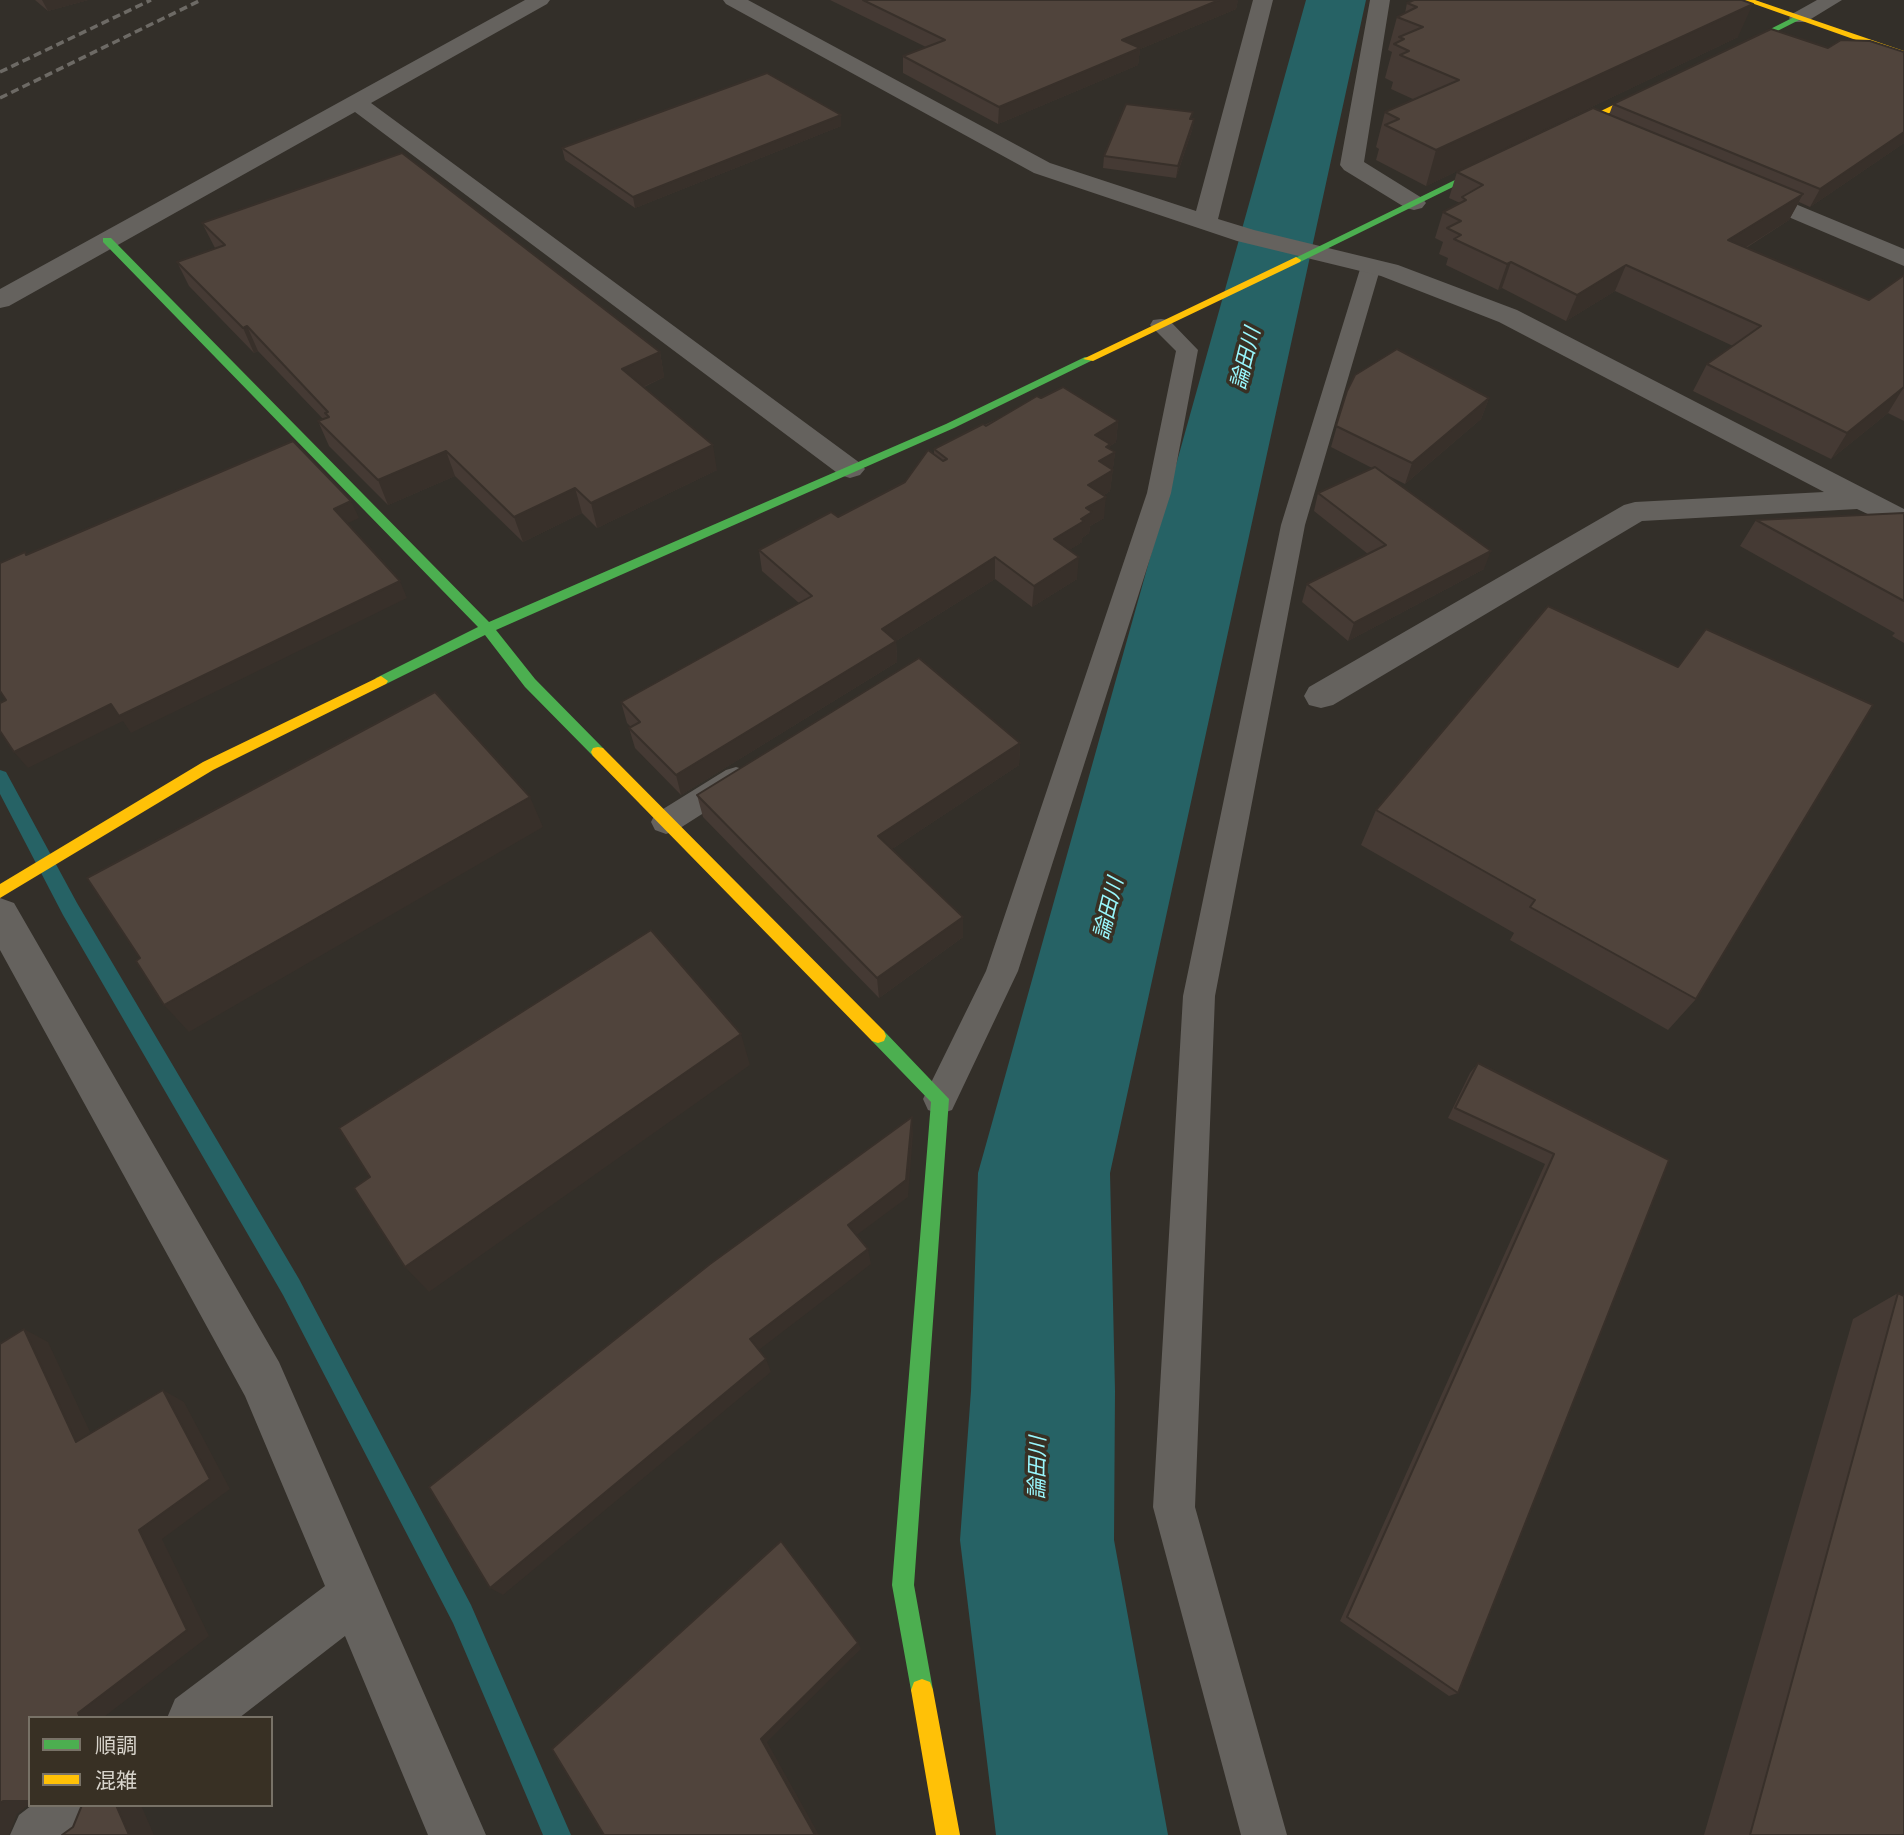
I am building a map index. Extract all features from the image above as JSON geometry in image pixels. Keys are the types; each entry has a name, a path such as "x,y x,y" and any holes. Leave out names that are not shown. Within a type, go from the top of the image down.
{"street":[{"path":"0,300 540,0"},
{"path":"733,0 1042,168 1246,236 1371,266 1508,316 1904,520"},
{"path":"1205,223 1263,0"},
{"path":"1380,0 1352,164 1414,203"},
{"path":"1747,0 1904,54"},
{"path":"1716,59 1829,4"},
{"path":"1536,145 1668,82"},
{"path":"356,102 850,469"},
{"path":"1584,122 1610,133"},
{"path":"0,891 208,766 486,628 950,426 1511,157"},
{"path":"1725,182 1904,258"},
{"path":"107,240 486,628 530,684 940,1099 903,1585 948,1835"},
{"path":"1321,696 1635,512 1904,498"},
{"path":"0,914 262,1379 457,1835"},
{"path":"197,1716 355,1596"},
{"path":"39,1835 76,1807"}],"lane":[{"path":"1264,1835 1174,1507 1199,996 1293,525 1371,266"},
{"path":"940,1099 1002,971 1159,493 1187,350 1161,325"},
{"path":"666,822 758,764"}],"building":[{"path":"863,0 1219,0 1122,40 1140,48 999,107 903,56 945,40"},
{"path":"1414,0 1742,0 1753,4 1436,150 1385,125 1399,119 1385,112 1459,80 1400,55 1409,51 1394,44 1404,39 1399,37 1423,27 1397,17 1417,7 1407,3"},
{"path":"1771,29 1828,48 1841,40 1870,41 1904,52 1904,132 1820,189 1613,104"},
{"path":"767,73 841,115 633,197 562,148"},
{"path":"1126,104 1193,112 1190,119 1194,119 1178,166 1104,156"},
{"path":"1593,108 1803,194 1728,240 1869,300 1904,275 1904,387 1847,433 1707,364 1761,326 1626,265 1577,295 1511,262 1507,264 1454,239 1461,235 1447,228 1461,221 1443,212 1466,200 1462,197 1483,185 1457,172"},
{"path":"402,153 660,352 622,369 713,445 591,503 575,488 514,517 446,451 378,480 318,421 329,417 325,413 328,412 247,326 243,328 177,262 225,245 202,223"},
{"path":"1397,349 1489,398 1412,463 1336,426 1355,375"},
{"path":"1063,387 1118,421 1095,435 1110,444 1106,447 1115,452 1099,461 1113,470 1088,485 1106,497 1086,508 1092,512 1081,519 1084,521 1054,539 1079,557 1034,586 995,557 882,629 896,641 676,775 629,728 640,722 621,702 812,596 759,550 831,512 838,517 905,482 928,450 943,461 947,459 934,449 983,424 986,426 1037,396 1041,398"},
{"path":"293,441 351,501 334,509 400,581 119,716 111,704 14,752 0,731 0,703 6,700 0,691 0,563 25,552 26,555"},
{"path":"1375,467 1491,551 1354,623 1307,584 1386,545 1318,493"},
{"path":"1904,513 1904,601 1756,520"},
{"path":"1548,606 1678,667 1706,629 1873,705 1696,999 1530,907 1535,900 1376,810"},
{"path":"919,658 1020,743 878,836 963,917 877,978 697,795"},
{"path":"435,692 530,797 164,1005 136,961 140,958 87,878"},
{"path":"651,930 741,1034 405,1267 354,1188 370,1177 339,1128"},
{"path":"1478,1063 1669,1160 1458,1693 1347,1617 1554,1154 1455,1108"},
{"path":"912,1117 906,1180 848,1225 868,1249 750,1339 766,1359 490,1588 429,1487 710,1264"},
{"path":"1898,1293 1904,1296 1904,1835 1750,1835"},
{"path":"24,1329 76,1442 163,1390 210,1479 139,1530 187,1630 78,1713 79,1716 28,1716 28,1801 0,1803 0,1344"},
{"path":"781,1541 858,1643 761,1739 815,1835 604,1835 552,1749"},
{"path":"81,1807 117,1807 129,1835 62,1835 73,1827"}],"waterway":[{"name":"論田川","path":"1082,1835 1037,1540 1043,1391 1044,1173 1336,0"},
{"path":"0,777 70,909 291,1287 462,1614 557,1835"}],"railway":[{"path":"0,72 151,0"},
{"path":"0,98 201,0"}],"traffic: fast":[{"path":"1729,52 1799,18"},
{"path":"1296,260 1501,161"},
{"path":"107,240 487,628 530,683 598,752"},
{"path":"381,681 487,628 950,426 1089,359"},
{"path":"878,1036 940,1099 903,1585 922,1690"}],"traffic: slow":[{"path":"1747,0 1904,54"},
{"path":"1556,135 1659,86"},
{"path":"1089,359 1296,260"},
{"path":"0,892 208,766 381,681"},
{"path":"598,752 878,1036"},
{"path":"922,1690 948,1835"}]}
